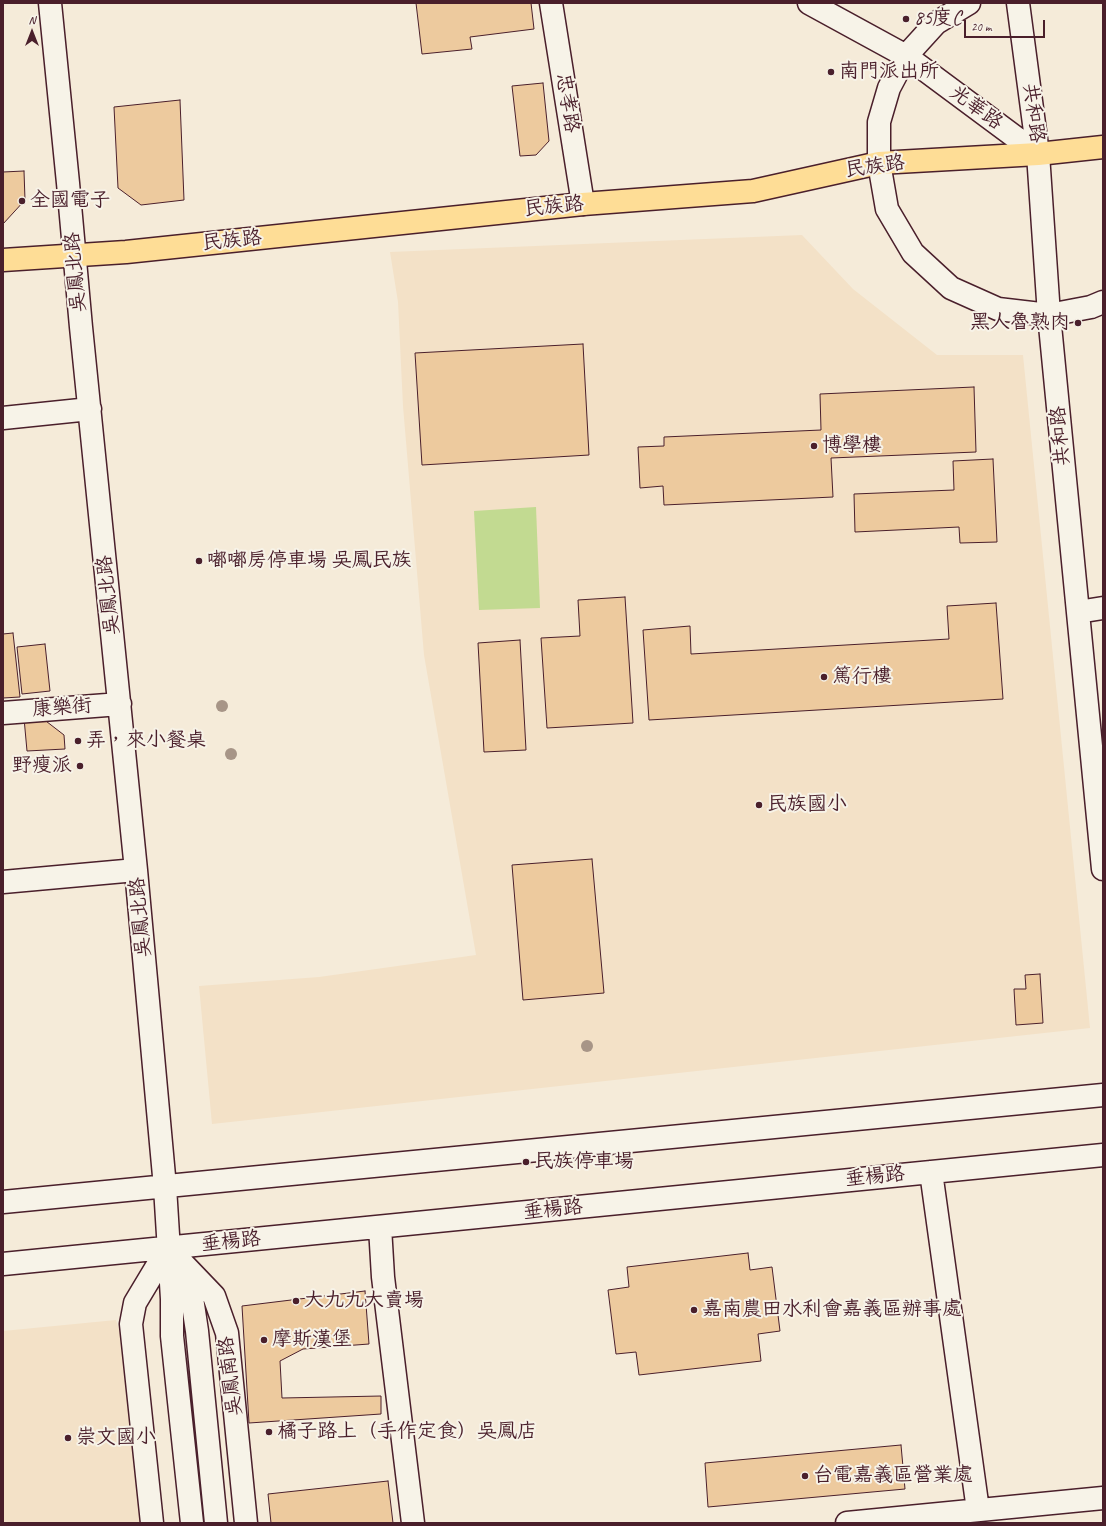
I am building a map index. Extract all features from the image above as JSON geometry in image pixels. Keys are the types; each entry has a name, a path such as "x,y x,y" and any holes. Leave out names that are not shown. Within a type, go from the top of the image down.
{"main road":[{"name":"民族路","path":"3,260 134,251 583,204 753,191 879,163 1038,154 1103,147"}],"street":[{"name":"吳鳳北路","path":"50,3 136,870 165,1187 168,1248"},
{"name":"忠孝路","path":"551,3 583,204"},
{"name":"光華路","path":"809,3 906,56 1038,154"},
{"path":"969,3 936,24 906,56 889,88 879,122 879,163 887,209 913,253 951,288 998,309 1049,315 1091,307 1103,302"},
{"name":"共和路","path":"1018,3 1038,154 1049,315 1103,869"},
{"path":"3,418 90,409"},
{"path":"1078,612 1103,608"},
{"name":"康樂街","path":"3,713 120,704"},
{"path":"3,882 136,870"},
{"path":"3,1202 1103,1094"},
{"name":"垂楊路","path":"3,1264 1103,1155"},
{"path":"931,1172 978,1510"},
{"path":"380,1227 383,1278 413,1523"},
{"path":"152,1523 131,1324 135,1303 168,1248"},
{"path":"168,1248 172,1300 172,1336 192,1523"},
{"name":"吳鳳南路","path":"168,1248 192,1298 197,1331 216,1523"},
{"name":"吳鳳南路","path":"168,1248 214,1296 227,1333 246,1523"},
{"path":"847,1523 1103,1498"}],"shaded area":[{"name":"民族國小","path":"802,235 853,289 937,355 1023,355 1090,1028 212,1124 199,986 319,977 476,955 424,655 403,406 398,302 390,252"},
{"name":"崇文國小","path":"116,1320 126,1352 140,1523 3,1523 3,1331"}],"green space":[{"path":"536,507 540,608 479,610 474,511"}],"building":[{"path":"416,3 531,3 534,29 470,37 472,49 422,54"},
{"path":"543,83 549,141 536,155 520,156 512,86"},
{"path":"180,100 184,200 141,205 118,188 114,107"},
{"path":"24,171 25,200 3,224 3,172"},
{"path":"583,344 589,455 422,465 415,353"},
{"name":"博學樓","path":"974,387 976,452 831,458 833,497 664,505 663,486 640,488 638,447 664,446 664,437 821,430 820,394"},
{"path":"993,459 997,542 960,543 959,527 855,532 854,494 954,490 953,461"},
{"path":"625,597 633,723 547,728 541,638 580,636 578,600"},
{"name":"篤行樓","path":"996,603 1003,699 649,720 643,630 690,626 691,654 949,639 947,606"},
{"path":"13,633 20,697 3,698 3,634"},
{"path":"520,640 526,750 484,752 478,643"},
{"path":"45,644 50,691 22,694 17,647"},
{"path":"24,718 42,718 64,735 65,749 27,751"},
{"path":"592,859 604,993 523,1000 512,865"},
{"path":"1040,974 1043,1023 1016,1025 1014,989 1026,989 1025,975"},
{"name":"嘉南農田水利會嘉義區辦事處","path":"748,1253 750,1270 772,1267 780,1331 758,1334 761,1361 639,1375 636,1352 616,1354 608,1290 629,1287 627,1267"},
{"path":"365,1291 369,1344 303,1349 280,1361 282,1398 381,1396 381,1414 249,1423 242,1306"},
{"name":"台電嘉義區營業處","path":"901,1445 905,1489 708,1507 705,1463"},
{"path":"388,1481 393,1523 271,1523 268,1494"}],"place":[{"name":"85度C","path":"906,19"},
{"name":"南門派出所","path":"831,72"},
{"name":"全國電子","path":"22,201"},
{"name":"黑人魯熟肉","path":"1078,323"},
{"name":"博學樓","path":"814,446"},
{"name":"嘟嘟房停車場 吳鳳民族","path":"199,561"},
{"name":"篤行樓","path":"824,677"},
{"name":"弄，來小餐桌","path":"78,741"},
{"name":"野瘦派","path":"80,766"},
{"name":"民族國小","path":"759,805"},
{"name":"民族停車場","path":"526,1162"},
{"name":"大九九大賣場","path":"296,1301"},
{"name":"嘉南農田水利會嘉義區辦事處","path":"694,1310"},
{"name":"摩斯漢堡","path":"264,1340"},
{"name":"橘子路上（手作定食）吳鳳店","path":"269,1432"},
{"name":"崇文國小","path":"68,1438"},
{"name":"台電嘉義區營業處","path":"805,1476"}]}
